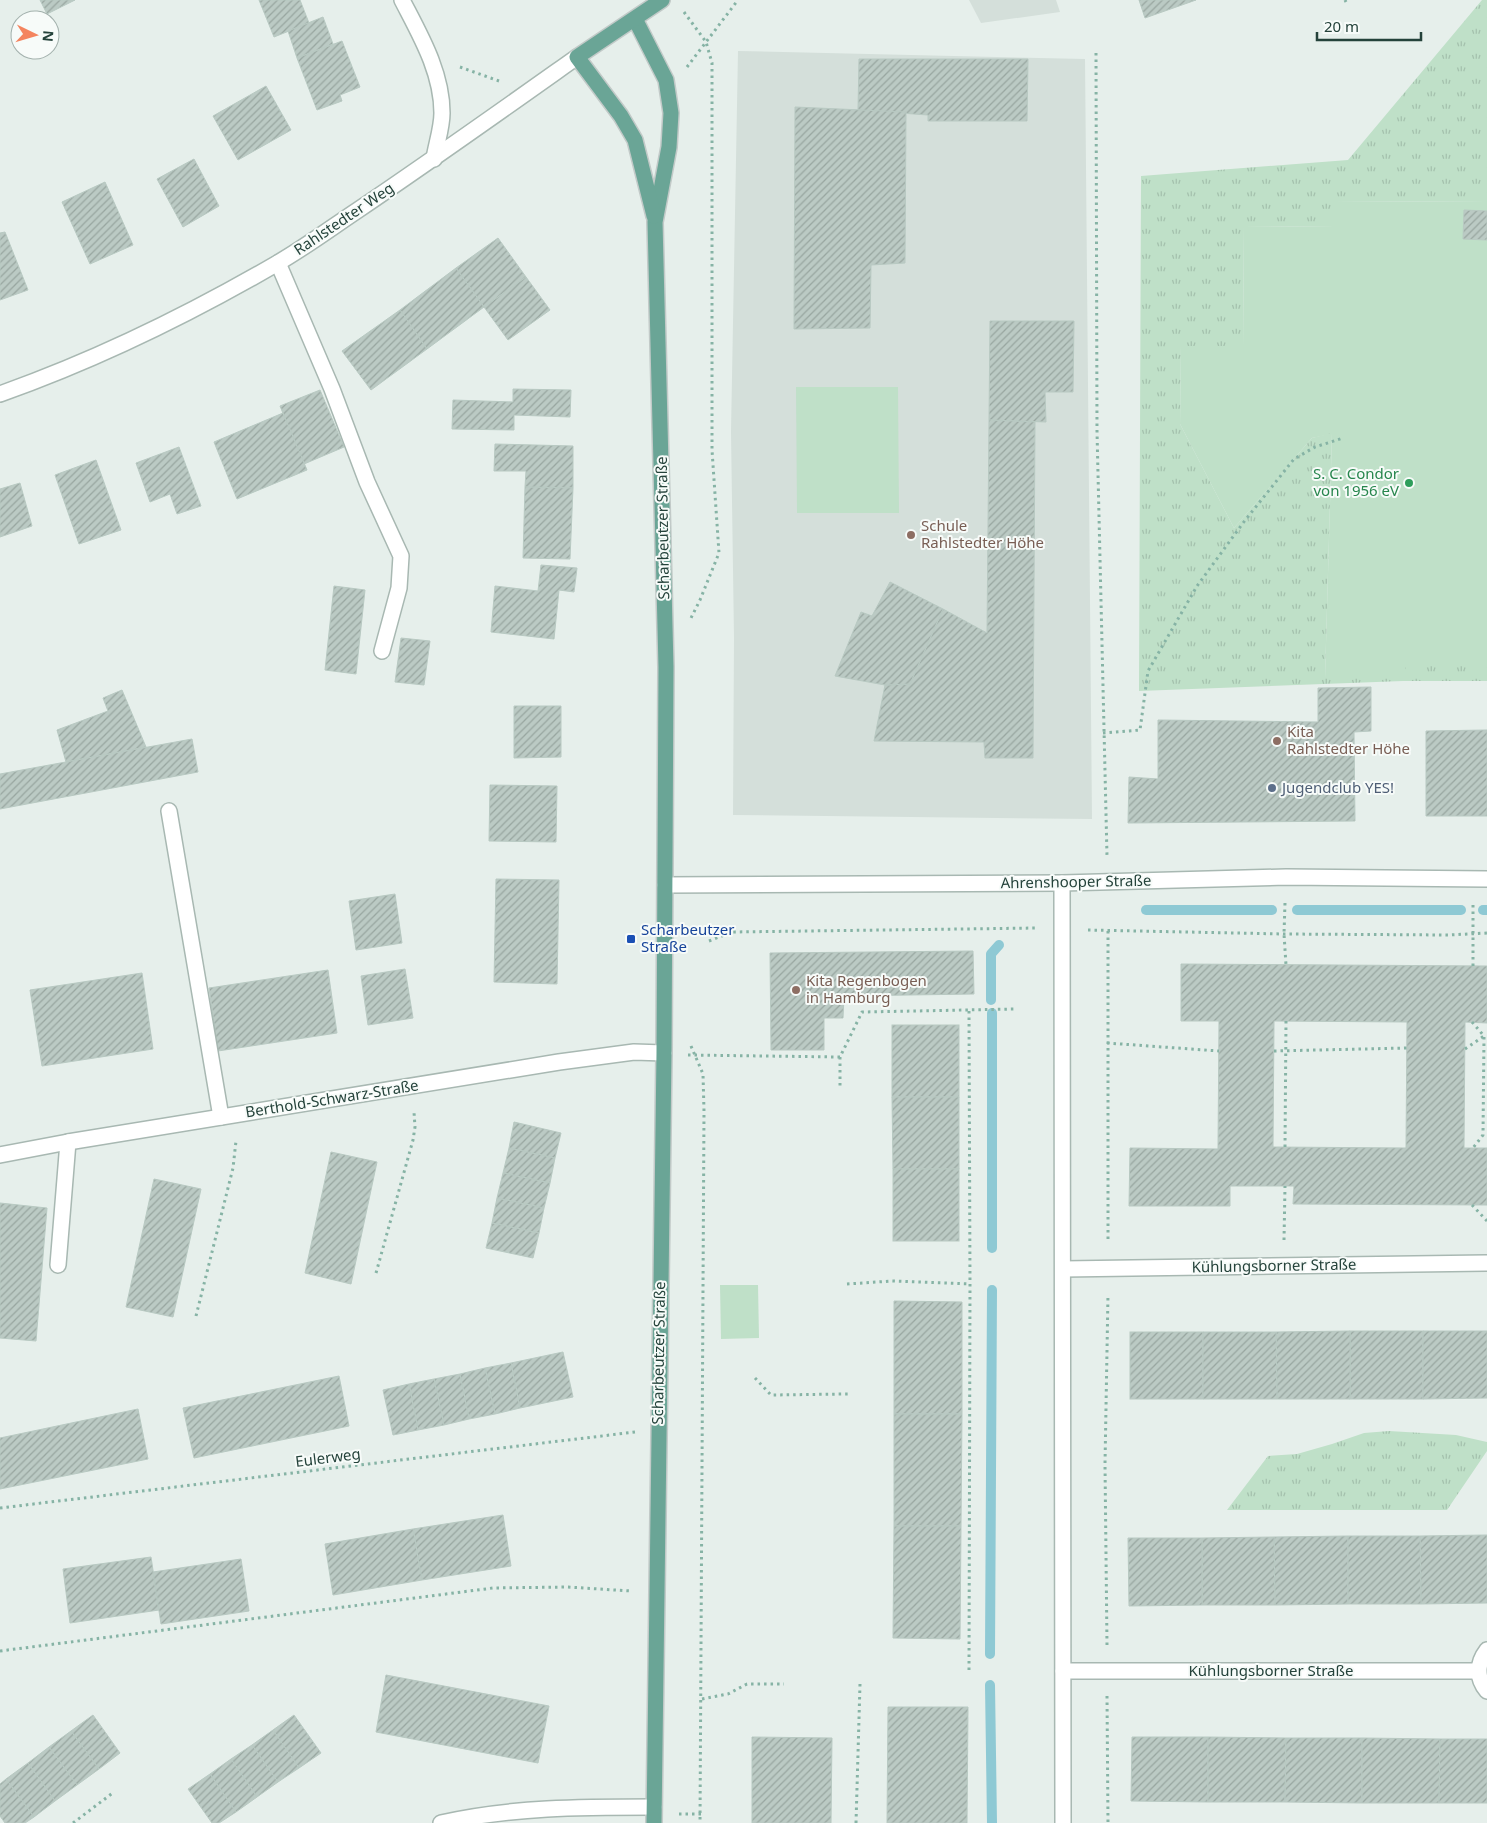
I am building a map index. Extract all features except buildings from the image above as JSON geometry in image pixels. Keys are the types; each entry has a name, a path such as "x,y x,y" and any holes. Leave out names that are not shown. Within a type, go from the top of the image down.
{"main road":[{"name":"Rahlstedter Weg","path":"578,57 662,0"},
{"name":"Scharbeutzer Straße","path":"635,19 666,80 670,113 669,147 655,222 666,657 664,1053 654,1823"},
{"name":"Scharbeutzer Straße","path":"578,57 621,116 635,140 655,222"}],"street":[{"path":"402,0 427,48 439,85 442,115 434,159"},
{"name":"Rahlstedter Weg","path":"0,394 53,375 126,343 278,263 434,159 528,90 578,57"},
{"path":"278,263 332,388 367,482 400,556 400,588 382,651"},
{"path":"169,811 226,1116"},
{"name":"Ahrenshooper Straße","path":"665,884 1062,883 1286,877 1480,879"},
{"path":"1062,883 1063,1823"},
{"name":"Berthold-Schwarz-Straße","path":"0,1155 226,1116 622,1053 664,1053"},
{"path":"58,1265 68,1142"},
{"name":"Kühlungsborner Straße","path":"1062,1269 1487,1262 1487,1274"},
{"path":"1487,1650 1480,1661 1478,1671 1480,1681 1487,1691"},
{"name":"Kühlungsborner Straße","path":"1063,1671 1478,1671"},
{"path":"441,1823 462,1818 555,1808 654,1807"}],"path":[{"path":"687,68 738,0"},
{"path":"680,7 706,42 712,63 712,450 719,553 687,626"},
{"path":"427,48 463,69 528,90"},
{"path":"1096,53 1097,421 1107,881"},
{"path":"1103,732 1140,730 1148,671 1197,586 1242,523 1294,459 1315,447 1343,438"},
{"path":"1286,877 1284,934 1286,965"},
{"path":"1473,966 1472,934 1480,879"},
{"path":"709,940 732,932 1062,928 1284,934 1487,934"},
{"path":"1108,930 1106,1464 1108,1823"},
{"path":"840,1089 840,1057 862,1012 1017,1009"},
{"path":"969,1010 969,1670"},
{"path":"1286,1021 1286,1147"},
{"path":"1472,1022 1486,1036 1483,1134 1473,1148"},
{"path":"1465,1048 1486,1036"},
{"path":"1107,1043 1219,1051"},
{"path":"1274,1051 1407,1048"},
{"path":"664,1053 840,1057"},
{"path":"696,1055 703,1074 704,1111 700,1823"},
{"path":"376,1273 413,1140 415,1127 410,1087"},
{"path":"196,1316 233,1168 236,1142 226,1116"},
{"path":"1284,1266 1286,1186"},
{"path":"1472,1205 1487,1221"},
{"path":"847,1284 892,1282 970,1284"},
{"path":"755,1378 771,1395 848,1394"},
{"name":"Eulerweg","path":"0,1508 658,1429"},
{"path":"0,1651 493,1588 568,1587 656,1592"},
{"path":"702,1699 728,1694 747,1684 784,1684"},
{"path":"856,1823 860,1684"},
{"path":"73,1823 114,1792"}],"shaded area":[{"path":"969,0 1056,0 1060,12 981,23"},
{"name":"Schule Rahlstedter Höhe","path":"738,51 1085,59 1092,819 733,815 734,638 731,432"}],"green space":[{"path":"1482,0 1487,0 1487,201 1336,202 1335,227 1244,226 1243,346 1181,346 1180,424 1234,528 1312,438 1332,433 1325,678 1405,678 1405,666 1487,666 1487,681 1403,681 1139,691 1141,176 1348,160"},
{"name":"S. C. Condor von 1956 eV","path":"1487,201 1487,666 1406,666 1405,678 1325,678 1332,434 1312,438 1234,528 1180,424 1181,346 1243,346 1244,226 1335,227 1335,202"},
{"path":"796,387 898,387 899,513 797,513"},
{"path":"720,1285 758,1285 759,1338 721,1339"},
{"path":"1389,1431 1456,1435 1487,1442 1487,1451 1447,1510 1227,1510 1268,1456 1297,1454 1364,1433"}],"waterway":[{"path":"1146,910 1272,910"},
{"path":"1297,910 1461,910"},
{"path":"991,1000 991,954 999,945"},
{"path":"992,1013 992,1248"},
{"path":"990,1654 992,1290"},
{"path":"990,1685 992,1823"}],"place":[{"name":"S. C. Condor von 1956 eV","path":"1409,483"},
{"name":"Schule Rahlstedter Höhe","path":"911,535"},
{"name":"Kita Rahlstedter Höhe","path":"1277,741"},
{"name":"Jugendclub YES!","path":"1272,788"},
{"name":"Scharbeutzer Straße","path":"631,939"},
{"name":"Kita Regenbogen in Hamburg","path":"796,990"}]}
